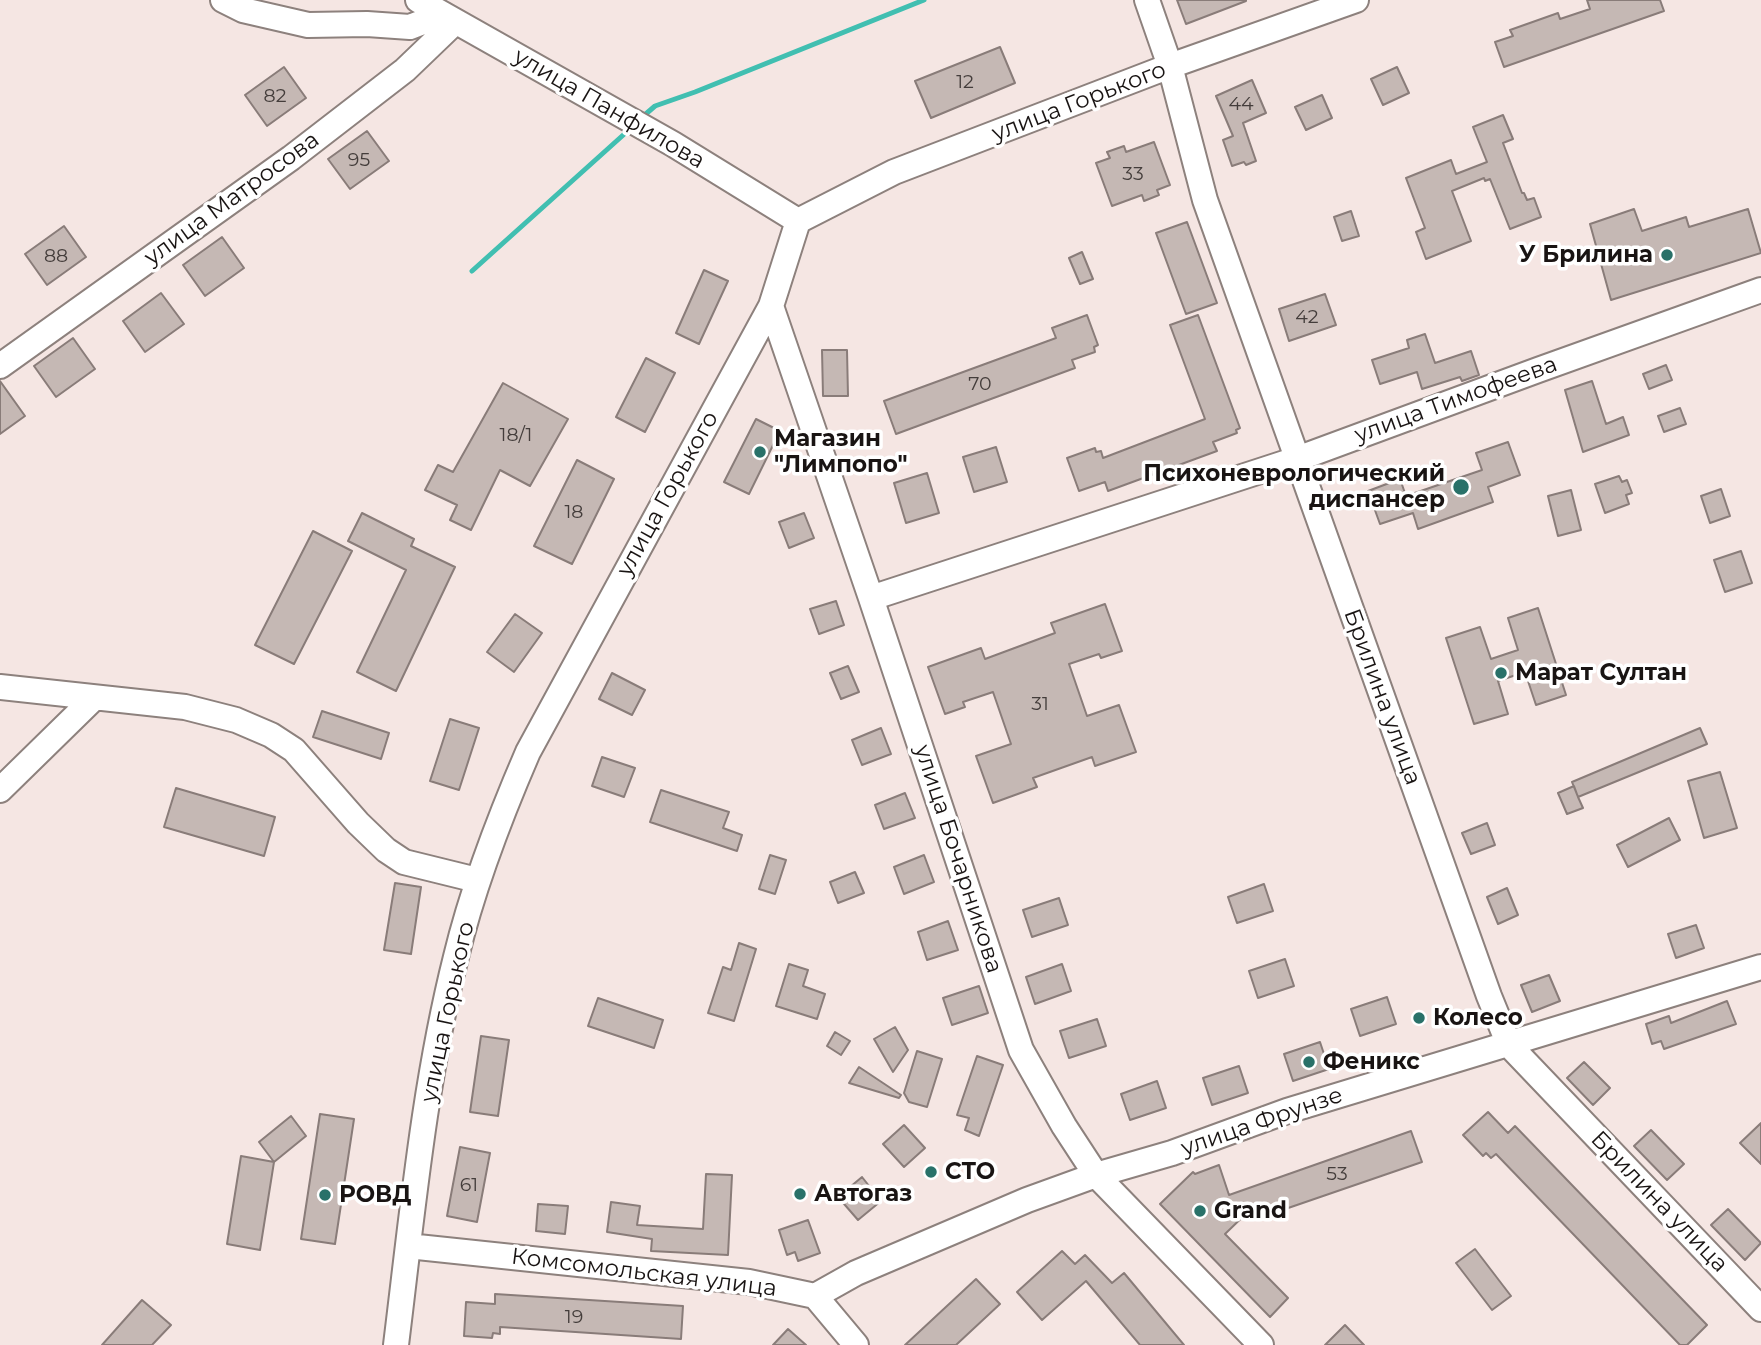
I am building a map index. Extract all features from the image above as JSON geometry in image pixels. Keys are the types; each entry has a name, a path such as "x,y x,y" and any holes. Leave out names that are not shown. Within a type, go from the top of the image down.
{"street":[{"path":"223,0 243,10 308,24 410,27 449,18"},
{"name":"улица Панфилова","path":"418,0 673,144 798,221"},
{"name":"Брилина улица","path":"1147,0 1170,66 1205,200 1484,983 1509,1045 1761,1309"},
{"name":"улица Горького","path":"396,1345 433,1067 455,957 477,880 503,809 528,752 771,306 798,221 894,172 1170,66 1356,0"},
{"name":"улица Матросова","path":"0,366 291,159 405,70 449,18"},
{"name":"улица Тимофеева","path":"871,598 1297,459 1761,290"},
{"name":"улица Бочарникова","path":"771,306 1021,1050 1064,1126 1096,1175 1261,1345"},
{"path":"0,687 185,707 236,720 271,735 294,750 349,813 386,850 404,862 477,880"},
{"path":"0,790 93,699"},
{"name":"улица Фрунзе","path":"816,1296 869,1268 1027,1200 1096,1175 1172,1153 1287,1111 1761,967"},
{"name":"Комсомольская улица","path":"408,1247 749,1282 816,1296"},
{"path":"816,1296 856,1345"}],"building":[{"path":"1177,0 1246,0 1246,1 1186,24"},
{"path":"1587,0 1660,0 1664,11 1504,67 1495,42 1513,36 1510,30 1558,13 1560,19 1590,9"},
{"path":"1000,47 1015,83 931,118 915,81"},
{"path":"284,67 306,98 267,126 245,95"},
{"path":"1397,67 1409,93 1383,105 1371,79"},
{"path":"1252,80 1266,113 1243,123 1256,161 1232,166 1223,140 1233,136 1216,96"},
{"path":"1322,95 1332,118 1306,130 1295,107"},
{"path":"1503,115 1513,139 1503,143 1522,193 1527,200 1534,198 1541,217 1510,229 1490,179 1485,181 1484,178 1452,191 1471,241 1426,259 1416,232 1425,228 1406,178 1451,160 1456,174 1487,162 1473,127"},
{"path":"367,131 389,161 350,189 328,159"},
{"path":"1154,142 1170,185 1157,190 1159,195 1144,201 1142,195 1112,206 1096,163 1110,158 1107,152 1124,146 1126,152"},
{"name":"У Брилина","path":"1634,209 1642,231 1686,217 1689,227 1748,209 1761,253 1611,300 1590,224"},
{"path":"1351,211 1359,236 1342,241 1334,217"},
{"path":"1187,222 1217,303 1186,314 1156,233"},
{"path":"64,226 86,257 47,285 25,254"},
{"path":"222,237 244,268 205,296 183,265"},
{"path":"1082,252 1093,279 1080,284 1069,258"},
{"path":"704,270 728,281 699,344 676,333"},
{"path":"161,293 184,324 145,352 123,321"},
{"path":"1325,294 1336,325 1289,341 1279,309"},
{"path":"1087,315 1098,345 1094,347 1095,352 1072,360 1075,368 896,434 884,401 1056,338 1052,328"},
{"path":"1198,315 1240,428 1236,430 1237,433 1213,442 1217,451 1108,491 1105,482 1079,491 1067,458 1095,448 1096,452 1101,451 1103,458 1205,419 1170,325"},
{"path":"1425,334 1435,363 1471,351 1479,375 1462,381 1460,377 1422,389 1417,372 1380,384 1372,360 1409,348 1407,340"},
{"path":"73,338 95,369 56,397 34,366"},
{"path":"822,350 847,350 848,396 823,396"},
{"path":"646,358 675,373 645,432 616,417"},
{"path":"1666,365 1672,380 1649,389 1643,374"},
{"path":"0,381 25,416 0,434"},
{"path":"1592,381 1606,424 1623,417 1629,435 1583,452 1565,390"},
{"path":"503,383 568,419 530,486 500,470 471,530 450,520 457,505 425,490 438,465 453,472"},
{"path":"1680,408 1686,424 1664,432 1658,416"},
{"path":"756,419 780,431 749,494 724,482"},
{"path":"1508,442 1520,475 1488,487 1493,502 1418,529 1413,513 1380,524 1368,491 1400,479 1406,496 1482,470 1476,453"},
{"path":"996,447 1007,482 974,492 963,457"},
{"path":"577,460 614,479 572,564 534,546"},
{"path":"927,473 939,513 906,523 894,483"},
{"path":"1619,476 1622,482 1627,480 1632,493 1626,495 1629,504 1605,513 1595,484"},
{"path":"1721,489 1730,516 1710,523 1701,496"},
{"path":"1571,490 1581,530 1558,536 1548,496"},
{"path":"362,513 414,539 411,546 455,567 396,691 357,672 406,570 348,541"},
{"path":"804,513 814,538 789,548 779,522"},
{"path":"313,531 352,551 294,664 255,645"},
{"path":"1741,551 1752,583 1725,592 1714,560"},
{"path":"836,601 844,625 819,634 810,609"},
{"path":"1105,604 1122,651 1101,658 1099,654 1069,664 1087,716 1119,705 1136,752 1095,766 1092,757 1033,778 1037,787 993,803 976,756 1011,744 993,692 963,702 965,707 945,714 928,667 981,648 985,659 1055,633 1051,623"},
{"path":"1538,608 1566,695 1536,705 1525,672 1498,681 1508,714 1474,724 1446,638 1480,627 1491,659 1518,650 1508,618"},
{"path":"515,614 542,633 514,672 487,652"},
{"path":"848,666 859,692 841,699 830,673"},
{"path":"612,673 645,690 632,715 599,699"},
{"path":"322,711 389,733 381,759 313,737"},
{"path":"450,719 479,728 459,790 430,781"},
{"path":"881,728 891,754 862,765 852,740"},
{"path":"1700,728 1707,744 1578,797 1583,808 1567,814 1558,793 1574,786 1572,782"},
{"path":"602,757 635,768 624,797 592,786"},
{"path":"1720,772 1737,828 1704,838 1688,781"},
{"path":"176,788 275,817 264,856 164,827"},
{"path":"661,790 729,812 723,828 742,835 737,851 650,822"},
{"path":"905,793 915,818 884,829 875,805"},
{"path":"1669,818 1680,840 1628,867 1617,845"},
{"path":"1487,823 1495,845 1471,854 1462,833"},
{"path":"770,855 786,860 775,894 759,889"},
{"path":"924,855 934,882 904,894 894,867"},
{"path":"855,872 864,893 838,903 830,882"},
{"path":"395,883 421,887 411,954 384,950"},
{"path":"1264,884 1273,911 1237,923 1228,897"},
{"path":"1507,888 1518,915 1498,924 1487,897"},
{"path":"1059,898 1068,925 1032,937 1023,910"},
{"path":"948,921 958,950 927,960 918,932"},
{"path":"1696,925 1704,948 1676,958 1668,934"},
{"path":"739,943 756,949 734,1021 708,1013 723,967 731,970"},
{"path":"1285,959 1294,986 1258,998 1249,971"},
{"path":"789,964 808,970 803,986 825,994 817,1019 776,1006"},
{"path":"1062,964 1071,991 1035,1004 1026,977"},
{"path":"1549,975 1560,1001 1532,1012 1521,985"},
{"path":"979,986 988,1013 952,1025 943,998"},
{"path":"1387,997 1396,1024 1360,1036 1351,1009"},
{"path":"598,998 663,1020 654,1048 588,1026"},
{"path":"1727,1001 1736,1024 1664,1049 1661,1041 1652,1044 1646,1024 1669,1016 1671,1023"},
{"path":"1097,1019 1106,1046 1069,1058 1060,1031"},
{"path":"895,1027 908,1050 893,1072 874,1039"},
{"path":"835,1032 850,1041 841,1055 827,1046"},
{"path":"481,1036 509,1040 498,1116 470,1112"},
{"path":"1320,1042 1329,1069 1293,1081 1284,1054"},
{"path":"917,1051 942,1059 927,1107 909,1102 904,1093"},
{"path":"977,1056 1003,1065 979,1136 965,1130 969,1118 957,1115"},
{"path":"1584,1062 1610,1088 1593,1105 1567,1078"},
{"path":"1239,1066 1248,1093 1212,1105 1203,1078"},
{"path":"859,1067 901,1095 899,1098 849,1083"},
{"path":"1157,1081 1166,1108 1130,1120 1121,1094"},
{"path":"1488,1112 1508,1133 1515,1126 1707,1325 1687,1345 1680,1345 1496,1154 1491,1158 1486,1153 1483,1156 1463,1135"},
{"path":"320,1114 354,1119 335,1244 301,1239"},
{"path":"291,1116 306,1136 274,1162 259,1142"},
{"path":"1761,1123 1761,1164 1740,1143"},
{"path":"904,1125 925,1148 904,1167 883,1144"},
{"path":"1651,1130 1684,1164 1667,1180 1634,1146"},
{"path":"1411,1131 1422,1162 1262,1217 1257,1203 1225,1234 1288,1298 1270,1317 1160,1204 1193,1172 1195,1174 1219,1165 1229,1195"},
{"path":"460,1147 490,1153 477,1222 447,1216"},
{"path":"241,1156 274,1162 260,1250 227,1244"},
{"path":"706,1174 732,1175 728,1255 651,1251 652,1239 607,1232 611,1202 640,1206 637,1225 703,1229"},
{"path":"862,1177 881,1201 858,1220 838,1197"},
{"path":"538,1204 568,1206 565,1234 536,1231"},
{"path":"1728,1209 1761,1243 1745,1260 1711,1225"},
{"path":"808,1220 820,1253 798,1261 795,1252 787,1255 779,1230"},
{"path":"1475,1249 1511,1296 1492,1310 1456,1263"},
{"path":"1062,1251 1075,1264 1085,1255 1112,1283 1124,1273 1184,1345 1140,1345 1086,1281 1042,1320 1017,1292"},
{"path":"976,1279 1000,1304 956,1345 905,1345"},
{"path":"495,1294 683,1306 681,1339 500,1327 500,1334 493,1333 492,1338 464,1336 466,1302 495,1304"},
{"path":"142,1300 171,1325 152,1345 102,1345"},
{"path":"1345,1325 1364,1345 1325,1345"},
{"path":"788,1329 806,1345 773,1345"}],"waterway":[{"path":"640,119 655,106 924,0"},
{"path":"472,271 631,128"}],"place":[{"name":"У Брилина","path":"1667,255"},
{"name":"Магазин \"Лимпопо\"","path":"760,452"},
{"name":"Психоневрологический диспансер","path":"1461,487"},
{"name":"Марат Султан","path":"1501,673"},
{"name":"Колесо","path":"1419,1018"},
{"name":"Феникс","path":"1309,1062"},
{"name":"СТО","path":"931,1172"},
{"name":"Автогаз","path":"800,1194"},
{"name":"РОВД","path":"325,1195"},
{"name":"Grand","path":"1200,1211"}]}
